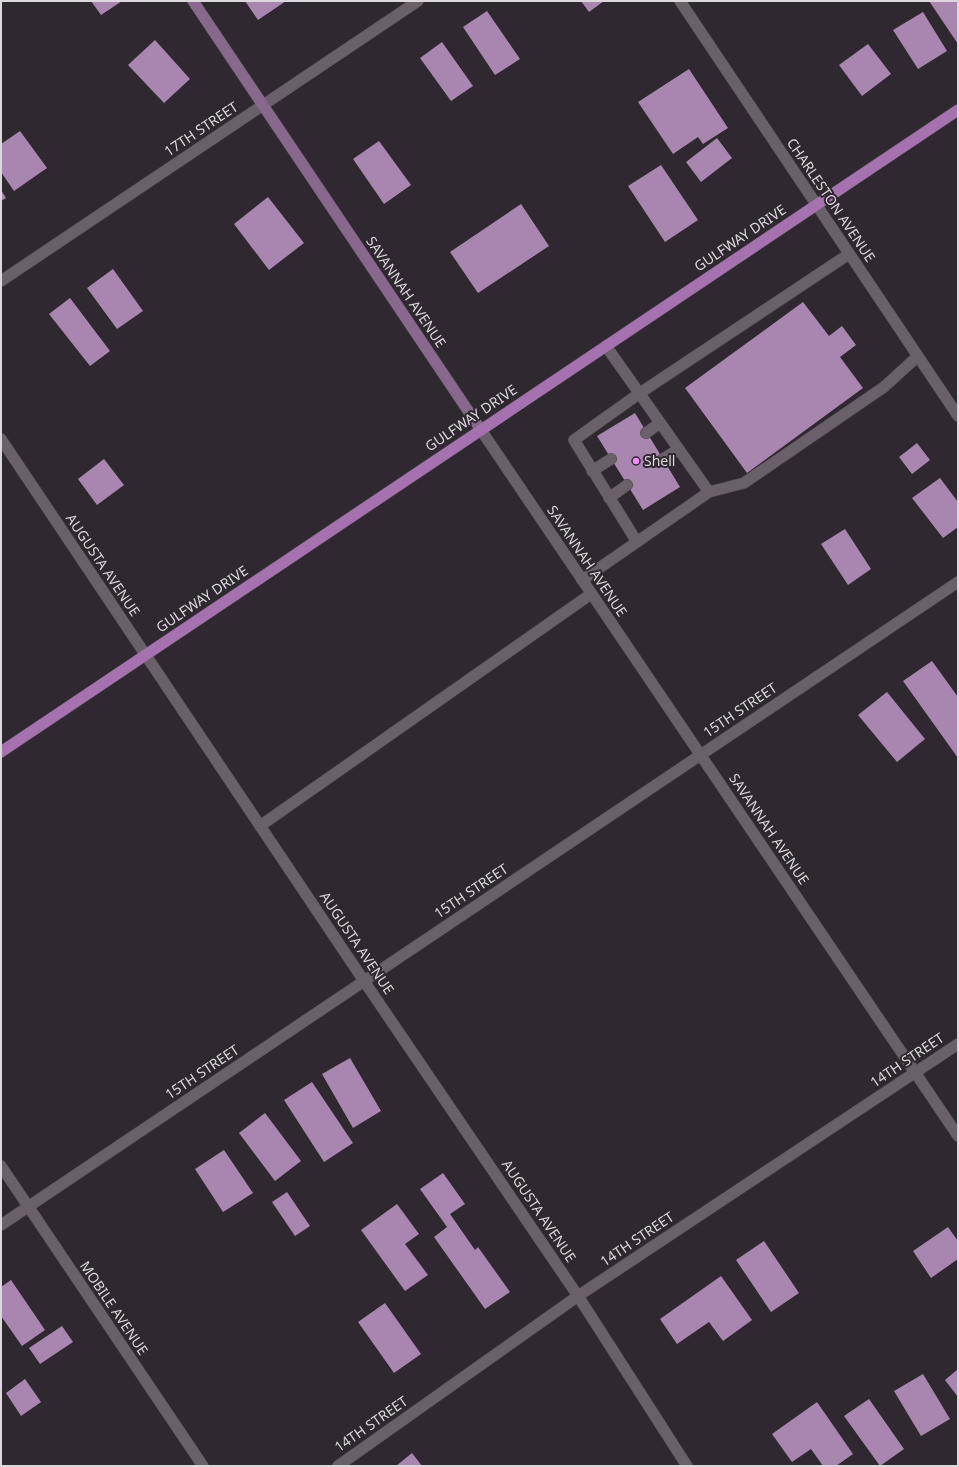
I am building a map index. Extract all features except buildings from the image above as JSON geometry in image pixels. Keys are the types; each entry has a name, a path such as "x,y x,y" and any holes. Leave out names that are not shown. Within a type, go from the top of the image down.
{"main road":[{"name":"SAVANNAH AVENUE","path":"193,1 481,430"},
{"name":"GULFWAY DRIVE","path":"1,752 958,110"}],"street":[{"name":"17TH STREET","path":"1,281 418,1"},
{"name":"CHARLESTON AVENUE","path":"680,1 958,416"},
{"path":"637,542 574,440 640,393 849,254"},
{"path":"606,346 709,492"},
{"path":"582,580 709,492 744,482 884,387 918,356"},
{"path":"646,432 660,423"},
{"name":"SAVANNAH AVENUE","path":"481,430 958,1136"},
{"name":"AUGUSTA AVENUE","path":"1,439 364,981 578,1296 687,1466"},
{"path":"663,459 679,449"},
{"path":"592,471 611,459"},
{"path":"610,498 628,485"},
{"name":"15TH STREET","path":"1,1225 958,582"},
{"path":"260,826 591,594"},
{"name":"14TH STREET","path":"338,1466 578,1296 958,1044"},
{"name":"MOBILE AVENUE","path":"1,1166 203,1466"}],"place":[{"name":"Shell","path":"636,461"}]}
